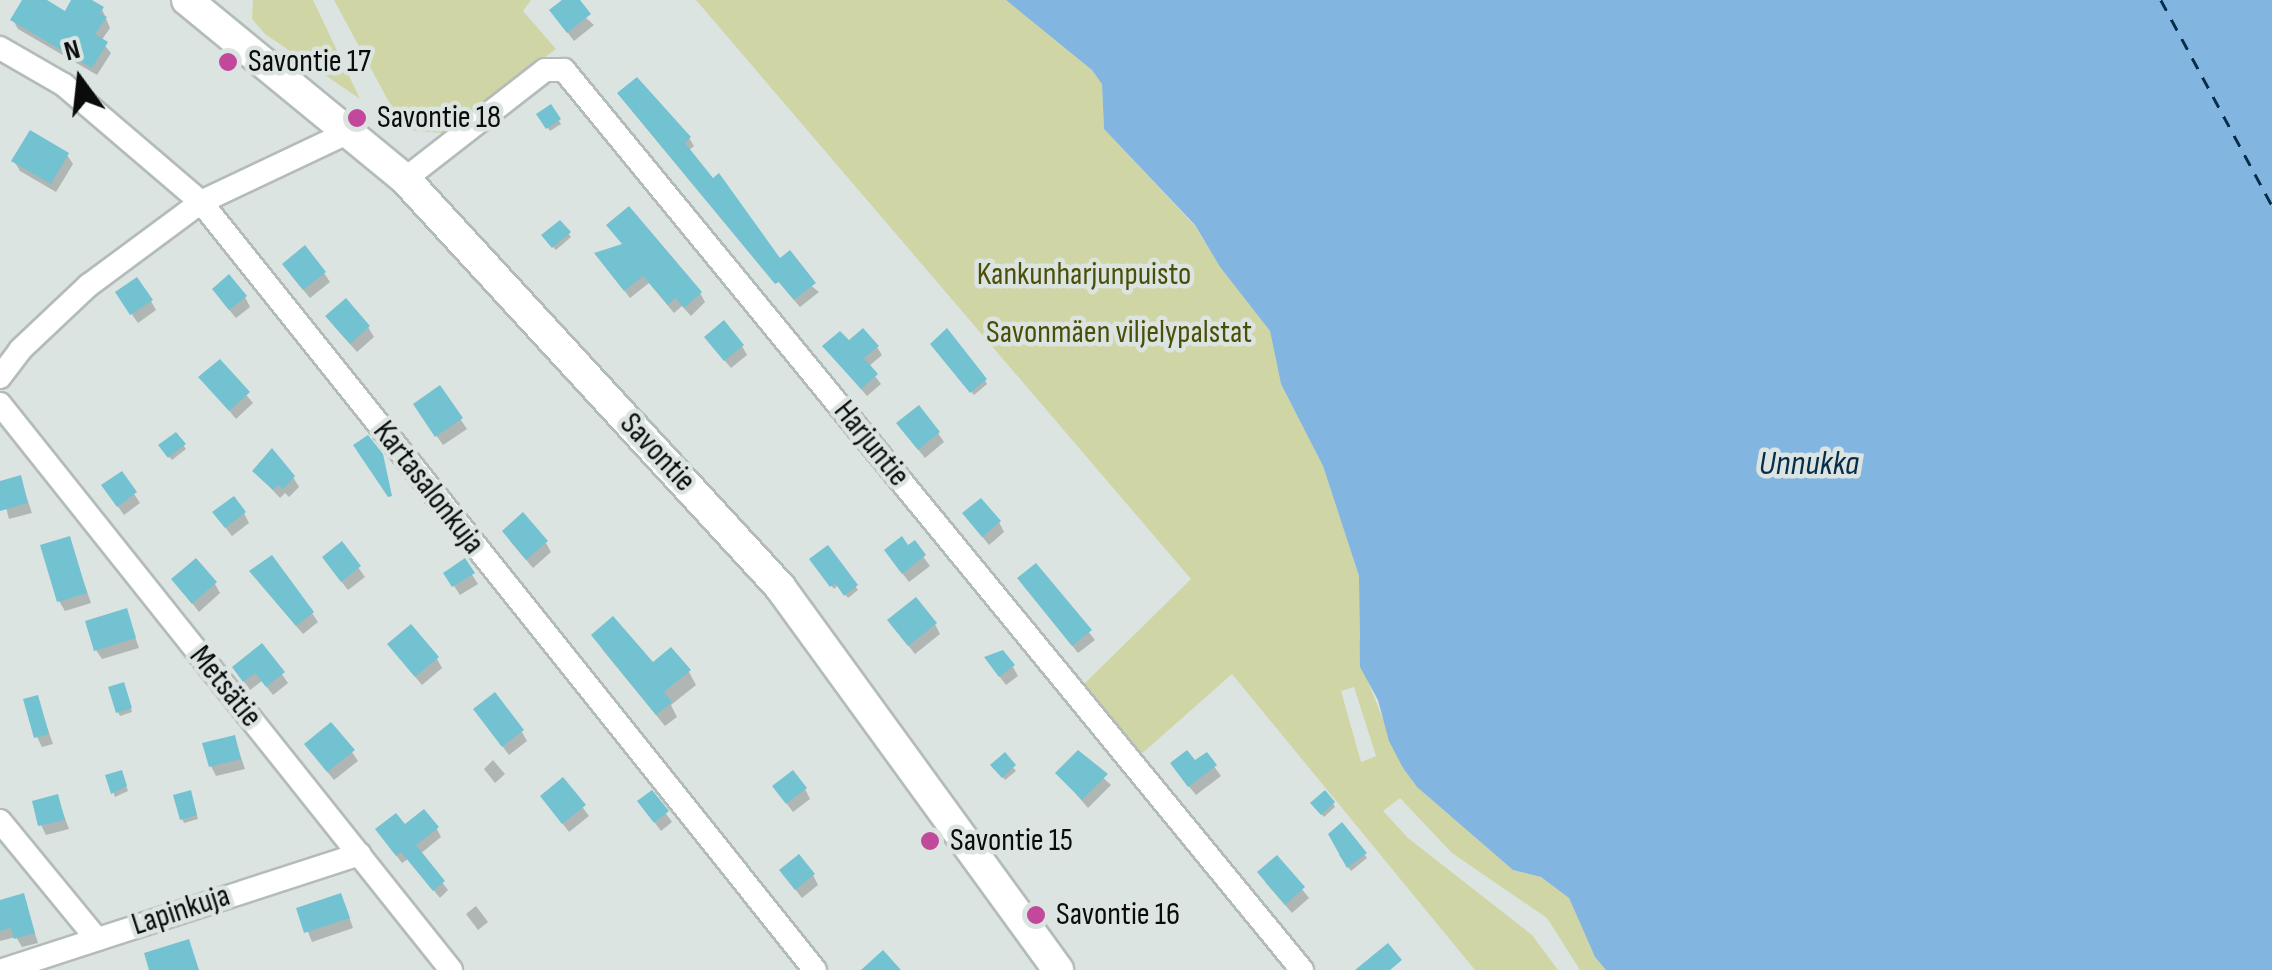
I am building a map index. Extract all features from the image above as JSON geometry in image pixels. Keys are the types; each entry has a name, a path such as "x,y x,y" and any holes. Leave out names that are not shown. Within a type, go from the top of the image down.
{"street":[{"name":"Savontie","path":"200,4 405,179 780,587 1058,970"},
{"name":"Kartasalonkuja","path":"0,48 64,85 201,202 815,970"},
{"name":"Harjuntie","path":"405,179 544,70 564,70 1302,970"},
{"path":"0,376 20,350 90,286 201,202 350,132"},
{"name":"Metsätie","path":"0,404 451,970"},
{"path":"0,821 97,938"},
{"name":"Lapinkuja","path":"3,970 360,854"}],"green space":[{"path":"253,0 313,0 360,99 265,34 252,19"},
{"path":"334,0 531,0 523,11 556,49 442,133 404,130"},
{"name":"Kankunharjunpuisto","path":"696,0 1006,0 1092,70 1102,83 1104,129 1195,226 1220,267 1270,331 1281,384 1323,466 1359,576 1359,639 1368,682 1403,768 1417,787 1513,870 1541,877 1569,898 1595,957 1606,970 1580,970 1547,918 1452,853 1400,798 1383,811 1408,838 1532,935 1558,970 1475,970 1232,674 1138,757 1082,686 1191,579","holes":["1354,687 1376,756 1361,762 1341,691"]}],"water":[{"name":"Unnukka","path":"1006,0 2272,0 2272,970 1606,970 1595,957 1569,898 1541,877 1513,870 1417,787 1403,768 1389,741 1378,700 1360,667 1359,576 1323,466 1281,384 1270,331 1220,267 1195,225 1104,129 1102,84 1092,70"}],"building":[{"path":"22,0 47,0 65,11 71,0 92,0 104,7 100,13 107,17 95,34 108,42 92,68 10,20"},
{"path":"562,0 580,0 591,14 567,33 549,10"},
{"path":"637,77 691,137 685,143 713,178 719,173 780,258 790,250 816,283 794,300 779,282 775,284 617,93"},
{"path":"551,104 561,119 546,129 536,114"},
{"path":"30,130 69,153 51,184 11,161"},
{"path":"629,206 702,292 684,308 675,298 668,305 643,276 624,291 594,253 622,244 606,225"},
{"path":"560,220 571,232 552,248 541,235"},
{"path":"305,245 326,272 303,290 282,264"},
{"path":"229,274 247,296 229,310 212,289"},
{"path":"137,277 153,300 130,315 115,292"},
{"path":"346,298 370,326 350,344 325,316"},
{"path":"724,320 744,345 724,361 704,337"},
{"path":"863,328 879,346 864,358 878,374 861,389 822,346 840,331 849,340"},
{"path":"947,328 987,379 970,393 930,344"},
{"path":"220,359 250,392 229,411 198,377"},
{"path":"440,385 463,418 435,437 413,404"},
{"path":"919,405 940,432 918,450 896,423"},
{"path":"176,432 186,444 168,458 158,445"},
{"path":"368,435 383,454 392,496 388,497 353,445"},
{"path":"272,448 295,476 283,489 278,485 273,490 252,471"},
{"path":"122,471 137,492 117,507 101,485"},
{"path":"21,475 28,503 0,511 0,481"},
{"path":"234,496 246,512 225,528 212,512"},
{"path":"981,498 1001,521 982,537 962,513"},
{"path":"523,512 548,541 526,560 502,531"},
{"path":"70,536 87,593 57,602 40,545"},
{"path":"902,536 908,545 915,540 926,555 902,574 884,550"},
{"path":"342,541 361,566 341,582 322,557"},
{"path":"828,545 858,585 844,596 835,583 830,587 809,559"},
{"path":"272,555 314,612 296,626 249,571"},
{"path":"196,558 217,582 192,604 171,579"},
{"path":"465,558 475,573 452,587 443,573"},
{"path":"1036,563 1092,630 1072,646 1017,578"},
{"path":"916,597 937,623 908,646 887,620"},
{"path":"127,608 136,638 94,651 85,621"},
{"path":"613,616 653,662 671,647 691,670 664,692 672,702 656,715 591,635"},
{"path":"411,624 439,657 415,677 387,644"},
{"path":"262,643 285,672 266,687 255,673 243,682 232,667"},
{"path":"1003,650 1015,665 999,677 984,657"},
{"path":"124,682 132,708 116,713 108,687"},
{"path":"495,692 524,730 502,747 473,709"},
{"path":"38,695 49,734 34,738 23,699"},
{"path":"331,722 355,750 327,772 304,744"},
{"path":"235,735 241,759 209,767 202,743"},
{"path":"1078,750 1108,774 1082,800 1055,773"},
{"path":"1187,750 1195,760 1207,752 1217,765 1188,787 1170,763"},
{"path":"1005,752 1016,765 1002,778 990,765"},
{"path":"122,770 127,786 111,794 105,775"},
{"path":"793,770 807,788 786,804 772,786"},
{"path":"563,777 586,805 562,824 540,796"},
{"path":"191,790 197,815 180,820 173,795"},
{"path":"652,790 669,811 654,823 637,801"},
{"path":"1325,790 1335,802 1321,815 1310,803"},
{"path":"58,794 65,820 38,826 32,801"},
{"path":"424,809 439,827 416,845 445,881 433,891 401,852 396,856 375,829 396,813 405,824"},
{"path":"1342,822 1367,853 1347,868 1328,834"},
{"path":"799,854 815,874 795,890 779,870"},
{"path":"1277,855 1305,887 1285,905 1257,872"},
{"path":"24,893 35,933 14,939 11,928 0,931 0,900"},
{"path":"341,893 350,918 304,933 296,908"},
{"path":"189,939 199,970 149,970 144,953"},
{"path":"1388,943 1402,960 1390,970 1355,970"},
{"path":"883,950 901,970 861,970"}],"ferry route":[{"path":"2161,0 2272,205"}],"place":[{"name":"Savontie 17","path":"228,62"},
{"name":"Savontie 18","path":"357,118"},
{"name":"Savontie 15","path":"930,841"},
{"name":"Savontie 16","path":"1036,915"}],"park label":[{"name":"Savonmäen viljelypalstat","path":"1119,333"}]}
